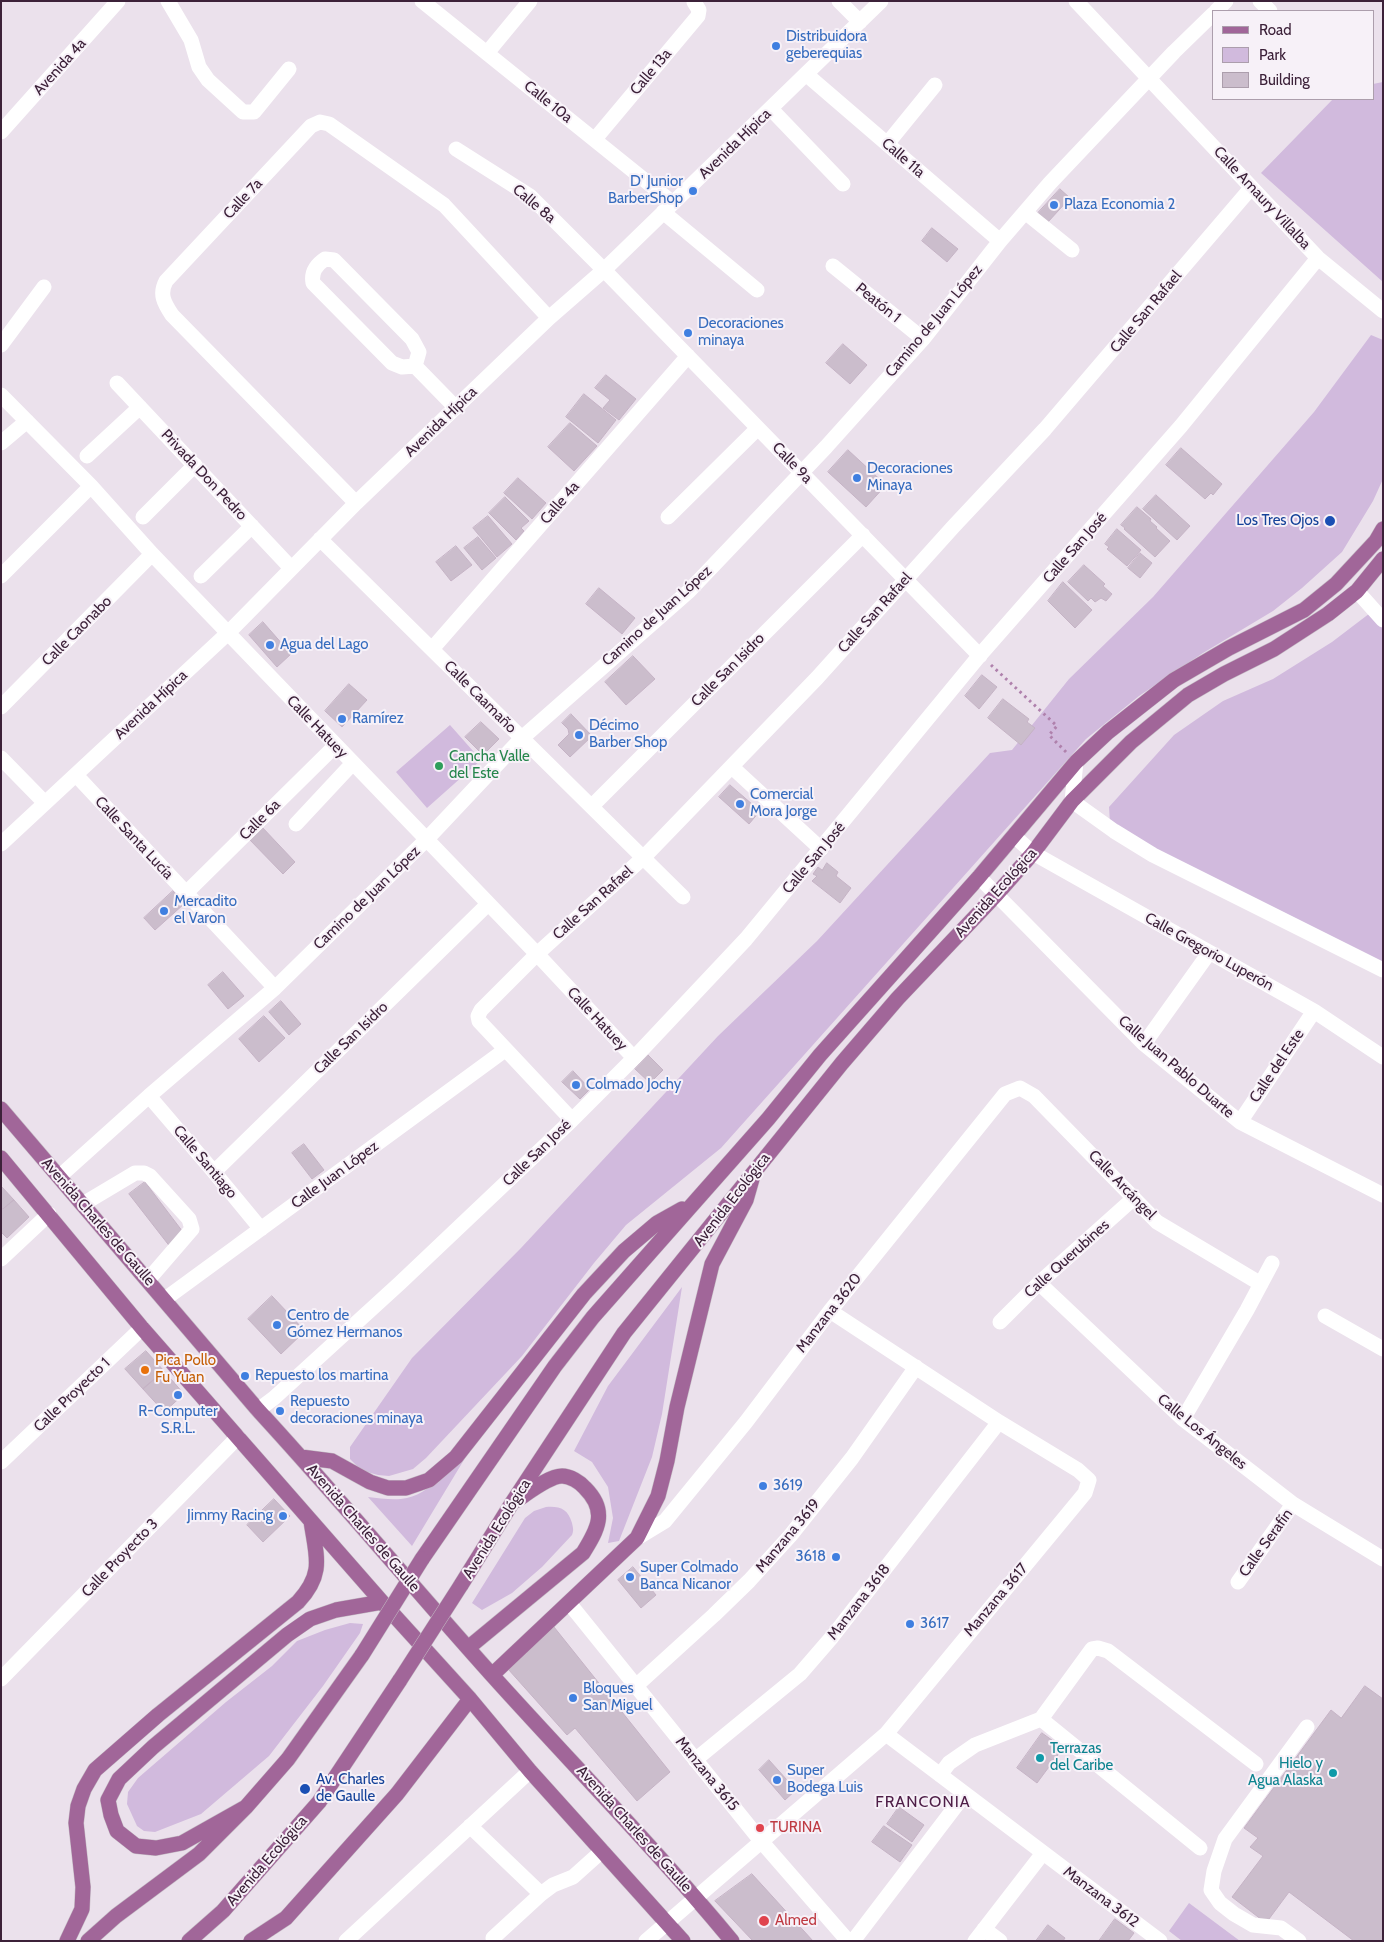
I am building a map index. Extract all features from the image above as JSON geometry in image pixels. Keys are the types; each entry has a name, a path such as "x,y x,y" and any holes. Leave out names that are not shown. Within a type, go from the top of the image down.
{"main road":[{"name":"Avenida Ecológica","path":"88,1941 116,1916 199,1854 246,1807 288,1759 362,1655 422,1559 554,1366 593,1317 768,1119 820,1055 979,877 1076,762 1108,732 1174,680 1229,648 1304,610 1336,584 1376,541 1383,529"},
{"name":"Avenida Ecológica","path":"189,1941 223,1911 319,1802 624,1333 755,1170 898,998 996,895 1032,853 1072,801 1131,742 1188,694 1300,633 1328,614 1357,591 1383,560"},
{"name":"Avenida Charles de Gaulle","path":"1,1109 258,1410 492,1675 696,1898 732,1941"},
{"name":"Avenida Charles de Gaulle","path":"1,1158 142,1328 382,1602 470,1699 530,1771 683,1941"},
{"path":"492,1675 637,1538 658,1496 668,1461 679,1398 712,1264 723,1240 746,1200 755,1170"},
{"path":"301,1457 332,1461 370,1482 388,1488 406,1488 429,1480 456,1457 584,1294 624,1251 657,1223 692,1204"},
{"path":"468,1648 583,1553 596,1532 600,1516 594,1497 579,1482 561,1476 546,1482 512,1503"},
{"path":"67,1941 82,1909 83,1887 76,1823 78,1806 94,1770 158,1715 298,1602 308,1591 315,1579 317,1564 311,1521"},
{"path":"246,1807 182,1843 156,1848 136,1846 117,1831 108,1800 119,1779 153,1747 287,1635 310,1620 336,1610 382,1602"},
{"path":"251,1941 286,1918 396,1794 470,1699"}],"street":[{"name":"Avenida 4a","path":"1,132 118,1"},
{"path":"168,1 186,32 199,67 208,80 243,112 254,112 289,69"},
{"name":"Calle 10a","path":"422,1 595,139 757,290"},
{"path":"487,53 530,1"},
{"path":"839,1 860,22"},
{"name":"Avenida Hípica","path":"3,840 76,775 228,633 356,503 549,318 604,270 771,110 881,1"},
{"path":"1076,1 1149,78"},
{"path":"1217,10 1226,1"},
{"path":"1260,1 1269,10"},
{"name":"Calle 13a","path":"595,139 698,16 698,10 694,2"},
{"name":"Camino de Juan López","path":"60,1176 149,1096 275,988 426,840 522,738 689,591 802,473 923,339 1000,241 1050,183 1149,78 1212,15"},
{"name":"Calle 11a","path":"807,75 1000,241"},
{"name":"Calle Amaury Villalba","path":"1149,78 1250,188 1318,258 1383,310"},
{"path":"887,144 935,85"},
{"path":"771,110 843,184"},
{"name":"Calle 7a","path":"356,503 172,315 162,297 162,288 166,281 311,126 320,122 329,124 444,205 549,318"},
{"name":"Calle 8a","path":"456,148 530,196 604,270"},
{"name":"Calle San Rafael","path":"505,1050 479,1021 478,1016 481,1010 537,954 644,857 817,678 1045,429 1250,188"},
{"path":"1025,212 1072,250"},
{"name":"Calle San José","path":"258,1410 400,1283 572,1120 634,1058 746,939 980,656 1181,426 1318,258"},
{"path":"325,259 334,260 412,339 418,352 415,366 402,367 392,363 313,283 312,275 318,264 325,259"},
{"name":"Peatón 1","path":"832,266 923,339"},
{"name":"Calle 9a","path":"604,270 980,656"},
{"path":"1,346 44,286"},
{"name":"Calle 4a","path":"432,649 688,356"},
{"path":"415,366 456,408"},
{"name":"Privada Don Pedro","path":"117,383 291,568"},
{"name":"Calle Hatuey","path":"1,395 91,486 152,554 352,764 537,954 634,1058"},
{"path":"87,456 140,406"},
{"path":"1,443 27,422"},
{"path":"668,517 758,428"},
{"path":"143,517 195,465"},
{"path":"1,576 91,486"},
{"path":"201,576 252,526"},
{"name":"Calle San Isidro","path":"592,806 863,535"},
{"name":"Calle Caamaño","path":"320,539 683,897"},
{"name":"Calle Caonabo","path":"1,707 152,554"},
{"path":"1357,591 1383,620"},
{"name":"Calle 6a","path":"185,894 335,746"},
{"path":"1,758 45,803"},
{"path":"1076,762 1072,801 1114,831 1154,855 1383,970"},
{"path":"296,824 352,764"},
{"path":"732,767 821,849"},
{"name":"Calle Santa Lucía","path":"76,775 185,894 275,988"},
{"name":"Calle Gregorio Luperón","path":"1014,836 1032,853 1314,1011 1383,1057"},
{"name":"Calle Juan Pablo Duarte","path":"979,877 1144,1044 1240,1122 1383,1195"},
{"name":"Calle San Isidro","path":"214,1172 488,904"},
{"path":"1144,1044 1209,953"},
{"name":"Calle del Este","path":"1240,1122 1314,1011"},
{"path":"505,1050 572,1120"},
{"name":"Calle Juan López","path":"165,1299 505,1050"},
{"name":"Calle Arcángel","path":"1020,1088 1034,1096 1157,1222 1261,1284"},
{"name":"Manzana 3620","path":"637,1538 665,1521 746,1422 830,1311 1005,1094 1020,1088"},
{"name":"Calle Santiago","path":"149,1096 260,1229"},
{"path":"83,1204 136,1173 144,1173 150,1176 189,1219 192,1229 148,1280"},
{"name":"Calle Querubines","path":"1000,1322 1039,1283 1134,1198"},
{"path":"1,1259 49,1214"},
{"path":"1183,1419 1272,1263"},
{"name":"Calle Los Ángeles","path":"1039,1283 1183,1419 1293,1504 1383,1559"},
{"name":"Manzana 3617","path":"646,1941 886,1734 1085,1493 1089,1480 1078,1470 999,1422 830,1311"},
{"path":"1325,1316 1383,1349"},
{"name":"Calle Proyecto 1","path":"1,1462 142,1328"},
{"name":"Manzana 3619","path":"637,1685 742,1588 790,1536 852,1458 916,1367"},
{"name":"Manzana 3618","path":"695,1760 800,1674 832,1637 999,1422"},
{"name":"Calle Proyecto 3","path":"1,1679 238,1437"},
{"name":"Calle Serafín","path":"1238,1582 1293,1504"},
{"name":"Manzana 3615","path":"569,1603 761,1841 848,1941"},
{"path":"940,1775 949,1763 975,1745 1041,1719 1092,1650 1104,1649 1256,1764"},
{"path":"1041,1719 1200,1848"},
{"path":"1299,1941 1281,1928 1253,1925 1234,1914 1220,1903 1211,1890 1214,1871 1225,1839 1307,1727"},
{"name":"Manzana 3612","path":"886,1734 1160,1941"},
{"path":"346,1941 530,1771"},
{"path":"853,1941 965,1794"},
{"path":"470,1826 541,1894"},
{"path":"493,1938 541,1894 553,1885 573,1877 602,1851"},
{"path":"1000,1941 980,1935 1043,1853"}],"path":[{"path":"980,656 1057,726 1049,736 1076,762"}],"green space":[{"path":"1383,82 1383,282 1261,173 1332,100 1374,100 1374,84"},
{"path":"1371,335 1383,340 1383,479 1373,501 1342,552 1273,611 1203,653 1139,696 1086,739 721,1148 626,1225 522,1356 426,1458 413,1469 389,1476 367,1472 358,1467 350,1459 350,1447 412,1358 521,1248 718,1036 817,941 990,753 1012,750 1069,679 1153,597 1314,412"},
{"path":"1378,607 1383,610 1383,965 1167,862 1110,823 1109,807 1174,735 1223,701 1273,679 1332,642"},
{"name":"Cancha Valle del Este","path":"450,725 481,760 427,808 396,772"},
{"path":"682,1287 662,1414 652,1457 619,1541 608,1543 613,1518 608,1487 592,1462 574,1451 608,1386"},
{"path":"479,1435 412,1546 368,1497 397,1499 417,1494 437,1481"},
{"path":"546,1507 563,1509 568,1514 572,1523 572,1535 542,1567 512,1593 482,1610 472,1603 525,1518 534,1511"},
{"path":"350,1623 363,1624 360,1633 323,1686 269,1756 201,1814 155,1832 144,1831 137,1826 127,1804 128,1792 138,1778 226,1702 272,1666 297,1641"},
{"path":"1189,1903 1240,1941 1182,1941 1169,1931"}],"building":[{"name":"Plaza Economia 2","path":"1060,189 1070,198 1048,222 1038,213"},
{"path":"932,228 958,249 947,262 922,241"},
{"path":"843,344 867,365 850,384 826,363"},
{"path":"606,375 636,399 619,420 603,408 610,400 595,388"},
{"path":"584,394 616,420 598,443 566,417"},
{"path":"570,423 597,446 574,471 548,447"},
{"path":"1181,448 1222,484 1213,495 1211,493 1205,499 1166,465"},
{"name":"Decoraciones Minaya","path":"848,450 886,485 866,507 828,472"},
{"path":"518,478 546,503 532,519 504,493"},
{"path":"1156,495 1190,526 1177,540 1143,509"},
{"path":"505,497 529,521 521,528 524,531 516,540 489,513"},
{"path":"1137,507 1151,519 1150,521 1156,528 1170,541 1155,557 1121,525"},
{"path":"488,516 512,544 497,557 473,528"},
{"path":"1117,529 1141,550 1127,566 1107,549 1109,547 1105,544"},
{"path":"478,537 496,558 482,570 464,548"},
{"path":"456,546 472,565 451,581 436,562"},
{"path":"1140,553 1152,563 1140,578 1128,568"},
{"path":"1084,565 1105,584 1103,586 1112,594 1106,601 1101,598 1095,602 1091,598 1088,601 1068,582"},
{"path":"1063,582 1092,610 1075,628 1048,601"},
{"path":"599,588 635,618 622,634 586,604"},
{"name":"Agua del Lago","path":"263,622 291,654 277,667 249,635"},
{"path":"633,656 655,679 626,705 605,682"},
{"path":"982,675 997,687 979,709 965,696"},
{"path":"349,684 367,700 342,727 325,711"},
{"path":"1003,699 1029,719 1027,722 1035,728 1021,745 988,718"},
{"name":"Décimo Barber Shop","path":"571,714 592,736 570,757 558,745 569,734 568,729 562,723"},
{"path":"481,722 499,739 483,755 465,737"},
{"name":"Comercial Mora Jorge","path":"730,785 760,811 749,824 719,797"},
{"path":"261,826 295,862 283,874 248,838"},
{"path":"827,863 838,872 836,876 851,888 840,903 812,881 817,876 813,874 818,867 822,870"},
{"name":"Mercadito el Varon","path":"173,891 184,904 155,930 144,918"},
{"path":"223,972 244,996 228,1009 208,985"},
{"path":"281,1001 301,1024 289,1035 269,1012"},
{"path":"264,1016 285,1038 259,1062 239,1039"},
{"path":"648,1055 663,1070 650,1083 635,1069"},
{"name":"Colmado Jochy","path":"573,1071 590,1089 580,1099 562,1082"},
{"path":"304,1144 324,1170 312,1179 292,1153"},
{"path":"145,1182 186,1236 171,1248 129,1194"},
{"path":"1,1186 14,1200 3,1209 1,1208"},
{"path":"14,1200 29,1217 7,1238 1,1232 1,1211"},
{"name":"Centro de Gómez Hermanos","path":"272,1296 305,1331 281,1354 248,1319"},
{"name":"Pica Pollo Fu Yuan","path":"146,1351 164,1371 143,1389 125,1369"},
{"path":"164,1371 184,1394 164,1412 143,1389"},
{"path":"274,1499 290,1516 263,1542 247,1525"},
{"path":"633,1567 656,1595 641,1608 618,1580"},
{"name":"Bloques San Miguel","path":"554,1627 670,1772 637,1801 575,1728 567,1735 508,1669"},
{"name":"Hielo y Agua Alaska","path":"1365,1686 1383,1699 1383,1941 1354,1941 1289,1892 1266,1923 1232,1897 1263,1856 1250,1847 1258,1838 1244,1828 1331,1710 1341,1718"},
{"name":"Terrazas del Caribe","path":"1042,1733 1063,1748 1037,1783 1017,1768"},
{"name":"Super Bodega Luis","path":"769,1760 796,1790 785,1800 759,1770"},
{"path":"899,1807 924,1825 912,1842 887,1824"},
{"path":"884,1826 912,1845 900,1862 872,1842"},
{"name":"Almed","path":"752,1874 813,1941 753,1941 715,1901"},
{"path":"1115,1919 1134,1933 1128,1941 1099,1941"},
{"path":"1048,1925 1065,1938 1063,1941 1036,1941"}],"place":[{"name":"Distribuidora geberequias","path":"776,46"},
{"name":"D' Junior BarberShop","path":"693,191"},
{"name":"Plaza Economia 2","path":"1054,205"},
{"name":"Decoraciones minaya","path":"688,333"},
{"name":"Decoraciones Minaya","path":"857,478"},
{"name":"Los Tres Ojos","path":"1330,521"},
{"name":"Agua del Lago","path":"270,645"},
{"name":"Ramírez","path":"342,719"},
{"name":"Décimo Barber Shop","path":"579,735"},
{"name":"Cancha Valle del Este","path":"439,766"},
{"name":"Comercial Mora Jorge","path":"740,804"},
{"name":"Mercadito el Varon","path":"164,911"},
{"name":"Colmado Jochy","path":"576,1085"},
{"name":"Centro de Gómez Hermanos","path":"277,1325"},
{"name":"Pica Pollo Fu Yuan","path":"145,1370"},
{"name":"Repuesto los martina","path":"245,1376"},
{"name":"R-Computer S.R.L.","path":"178,1395"},
{"name":"Repuesto decoraciones minaya","path":"280,1411"},
{"name":"3619","path":"763,1486"},
{"name":"Jimmy Racing","path":"283,1516"},
{"name":"3618","path":"836,1557"},
{"name":"Super Colmado Banca Nicanor","path":"630,1577"},
{"name":"3617","path":"910,1624"},
{"name":"Bloques San Miguel","path":"573,1698"},
{"name":"Terrazas del Caribe","path":"1040,1758"},
{"name":"Hielo y Agua Alaska","path":"1333,1773"},
{"name":"Super Bodega Luis","path":"777,1780"},
{"name":"Av. Charles de Gaulle","path":"305,1789"},
{"name":"TURINA","path":"760,1828"},
{"name":"Almed","path":"764,1921"}],"district":[{"name":"FRANCONIA","path":"923,1802"}]}
